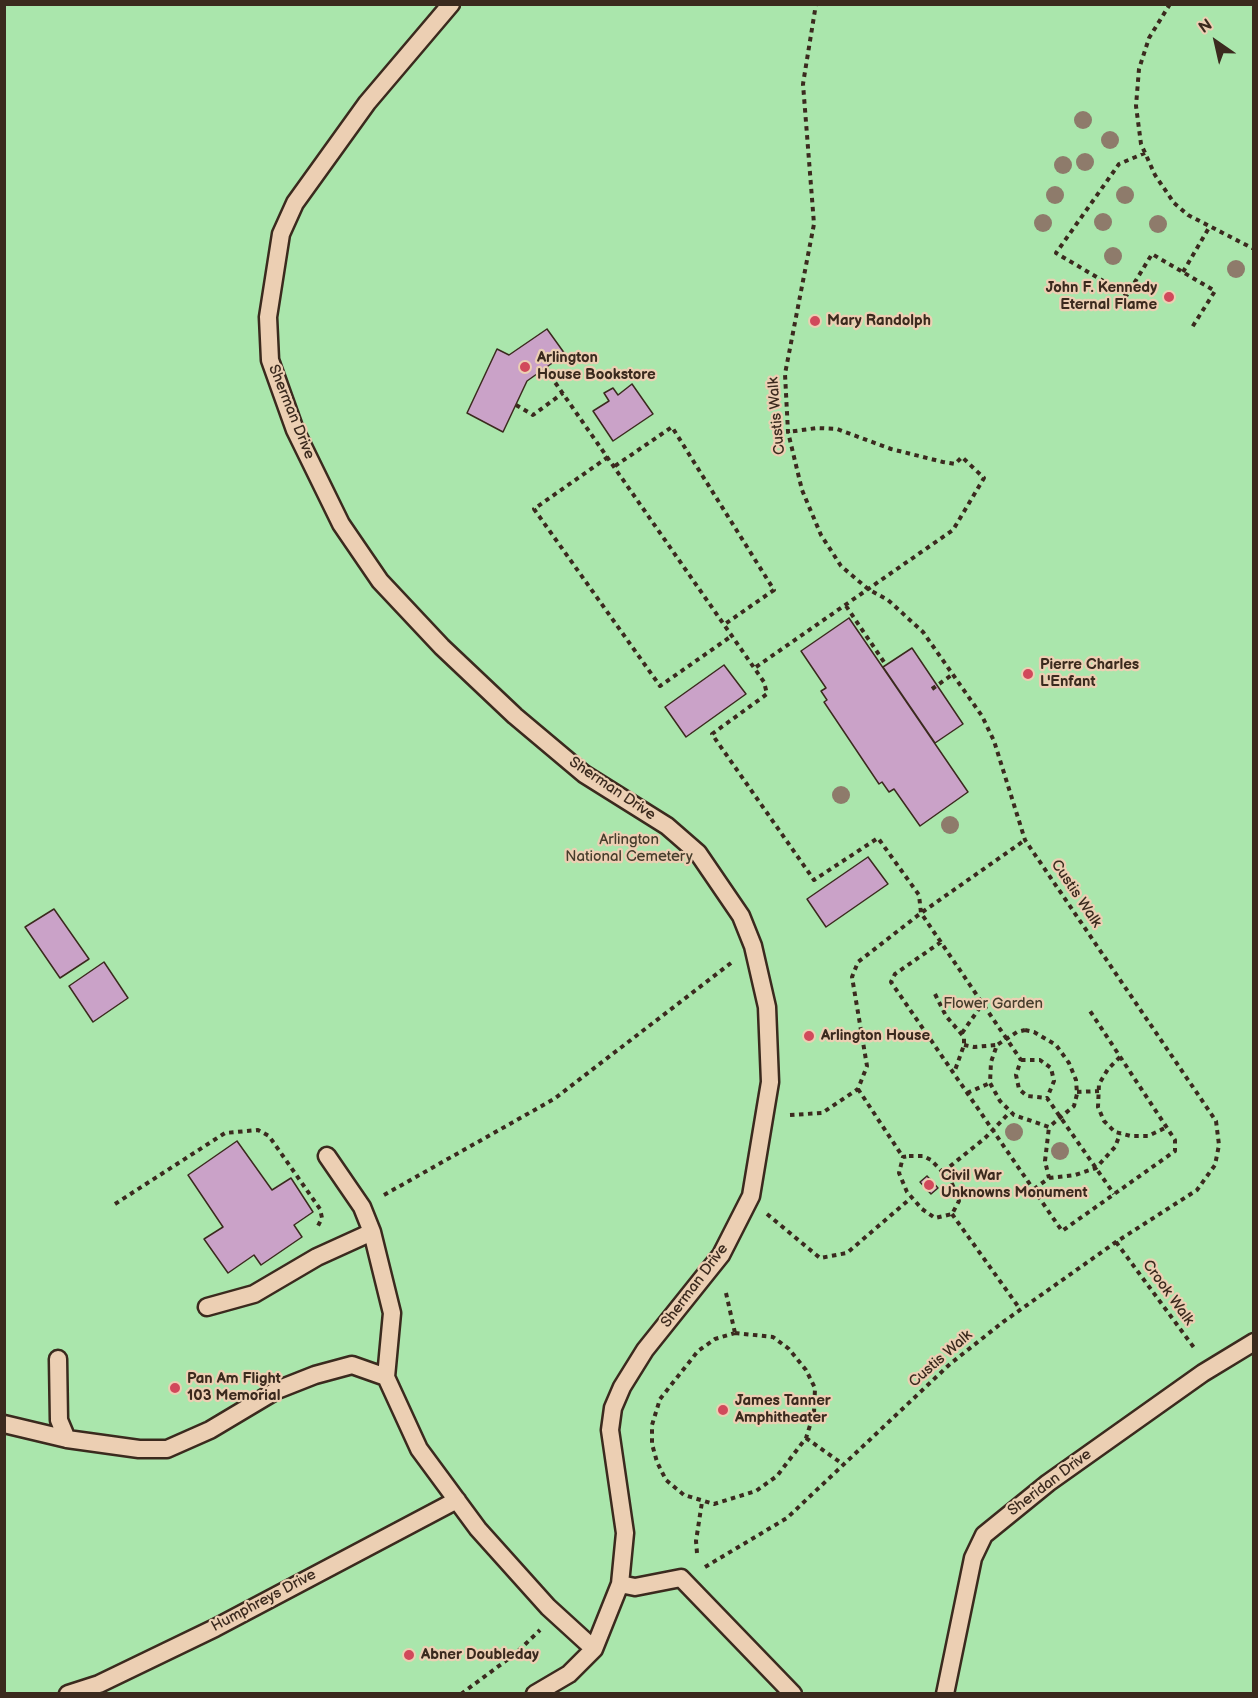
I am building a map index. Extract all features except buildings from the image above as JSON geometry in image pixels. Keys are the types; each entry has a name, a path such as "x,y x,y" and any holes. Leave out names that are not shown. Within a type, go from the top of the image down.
{"lane":[{"name":"Sherman Drive","path":"451,4 367,103 295,203 281,234 268,317 270,360 295,430 341,524 380,581 442,647 515,716 584,774 667,826 698,853 741,916 753,946 767,1006 771,1082 751,1196 721,1255 645,1350 622,1387 614,1408 610,1430 625,1533 620,1584 594,1649 569,1674 535,1694"},
{"path":"327,1156 362,1207 372,1232 392,1313 386,1377 419,1449 478,1529 556,1614 594,1649"},
{"path":"207,1307 254,1294 317,1257 372,1232"},
{"name":"Sheridan Drive","path":"945,1694 951,1674 970,1568 984,1535 1058,1476 1203,1374 1254,1342"},
{"path":"58,1359 59,1420 67,1439"},
{"path":"4,1424 67,1439 139,1449 167,1449 210,1430 277,1390 315,1375 352,1365 386,1377"},
{"name":"Humphreys Drive","path":"68,1694 99,1684 215,1628 457,1500"},
{"path":"620,1584 635,1587 681,1578 793,1694"}],"path":[{"name":"Custis Walk","path":"681,1578 707,1566 787,1518 950,1364 1020,1309 1116,1242 1197,1190 1207,1180 1215,1165 1219,1145 1216,1121 1025,840 994,741 982,716 923,632 888,600 849,575 821,535 797,474 788,432 786,358 814,224 803,84 816,4"},
{"path":"1170,4 1149,38 1138,75 1136,118 1145,153 1168,197 1188,215 1254,249"},
{"path":"1145,153 1119,164 1056,253 1127,295 1152,254 1215,291 1191,329"},
{"path":"1183,272 1210,226"},
{"path":"545,368 756,667 767,694 712,734 814,880 878,838 919,895 921,913 1022,1060"},
{"path":"516,405 532,415 563,393"},
{"path":"615,466 672,427 774,590 725,624"},
{"path":"756,667 953,530 984,478 962,457 955,464 943,462 891,449 837,429 817,428 788,432"},
{"path":"608,457 534,509 660,686 733,635"},
{"path":"846,606 886,664"},
{"path":"932,689 953,674"},
{"path":"765,1116 822,1113 858,1089 867,1066 853,987 854,968 862,957 1025,840"},
{"path":"941,942 895,974 891,982 1062,1231 1175,1150 1175,1140 1090,1011"},
{"path":"362,1207 554,1100 753,946"},
{"path":"935,994 950,1022 962,1033 964,1045 954,1073"},
{"path":"962,1033 983,1003"},
{"path":"964,1045 974,1047 997,1045 1025,1030 1051,1041 1069,1063 1077,1092 1074,1106 1062,1119 1049,1127 1021,1119 1010,1112 990,1083 991,1062 997,1045"},
{"path":"1120,1057 1104,1075 1099,1092 1098,1107 1101,1117 1111,1129 1120,1134 1148,1136 1167,1127"},
{"path":"1022,1060 1016,1075 1019,1089 1025,1095 1047,1098 1114,1194"},
{"path":"1022,1060 1040,1060 1051,1068 1054,1082 1047,1098"},
{"path":"967,1093 990,1083"},
{"path":"858,1089 903,1157 900,1179 911,1198 935,1218 952,1214 959,1202 956,1191 943,1172 922,1156 903,1157"},
{"path":"1077,1092 1099,1092"},
{"path":"943,1172 993,1131 1010,1112"},
{"path":"1048,1178 1045,1161 1049,1127"},
{"path":"115,1204 225,1133 258,1130 269,1136 320,1209 322,1218 315,1233"},
{"path":"1034,1189 1048,1178 1075,1175 1096,1168 1115,1147 1120,1134"},
{"path":"751,1196 775,1222 820,1258 847,1253 911,1198"},
{"path":"952,1214 1020,1309"},
{"name":"Crook Walk","path":"1116,1242 1202,1358"},
{"path":"726,1293 735,1333"},
{"path":"735,1333 773,1337 789,1349 806,1370 815,1388 814,1413 806,1438 777,1476 756,1491 731,1501 714,1504 684,1495 666,1480 657,1462 652,1443 652,1425 660,1399 698,1351 715,1339 735,1333"},
{"path":"806,1438 844,1465"},
{"path":"698,1553 696,1541 702,1502"},
{"path":"461,1694 515,1654 556,1614"}],"green space":[{"name":"Arlington National Cemetery","path":"4,5 1253,5 1253,1693 5,1693"}],"place":[{"name":"John F. Kennedy Eternal Flame","path":"1169,297"},
{"name":"Mary Randolph","path":"815,321"},
{"name":"Arlington House Bookstore","path":"525,367"},
{"name":"Pierre Charles L'Enfant","path":"1028,674"},
{"name":"Arlington House","path":"809,1036"},
{"name":"Civil War Unknowns Monument","path":"929,1185"},
{"name":"Pan Am Flight 103 Memorial","path":"175,1388"},
{"name":"James Tanner Amphitheater","path":"723,1410"},
{"name":"Abner Doubleday","path":"409,1655"}],"park label":[{"name":"Flower Garden","path":"993,1004"}]}
